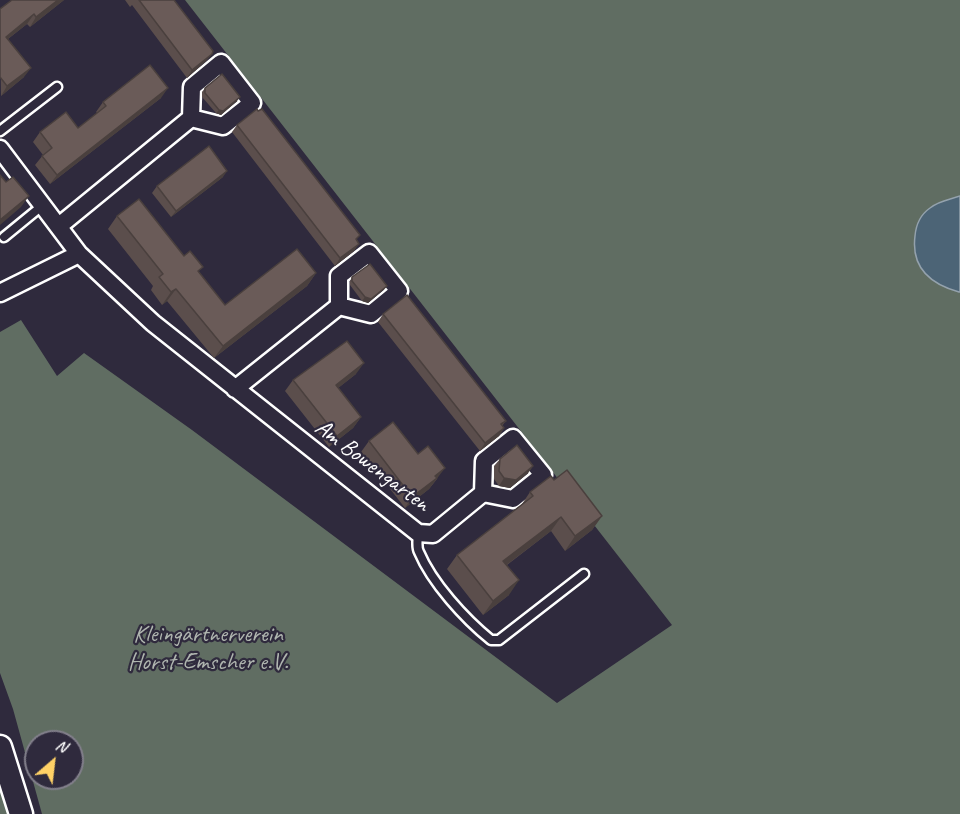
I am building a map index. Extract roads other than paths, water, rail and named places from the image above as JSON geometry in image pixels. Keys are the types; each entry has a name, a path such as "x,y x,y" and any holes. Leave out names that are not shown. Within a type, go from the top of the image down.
{"main road":[{"path":"0,747 21,814"}],"street":[{"path":"59,225 191,118"},
{"name":"Am Bowengarten","path":"0,149 79,254 153,323 418,533 433,534 483,493"},
{"path":"1,290 79,254"},
{"path":"234,389 339,306"}],"lane":[{"path":"0,131 57,87"},
{"path":"4,237 43,205"},
{"path":"418,533 417,550 438,583 473,626 491,640 499,640 585,574"}],"water":[{"path":"960,196 959,292 939,284 925,273 916,257 915,236 919,220 930,208 937,203"}],"park label":[{"name":"Kleingärtnerverein Horst-Emscher e.V.","path":"208,649"}]}
